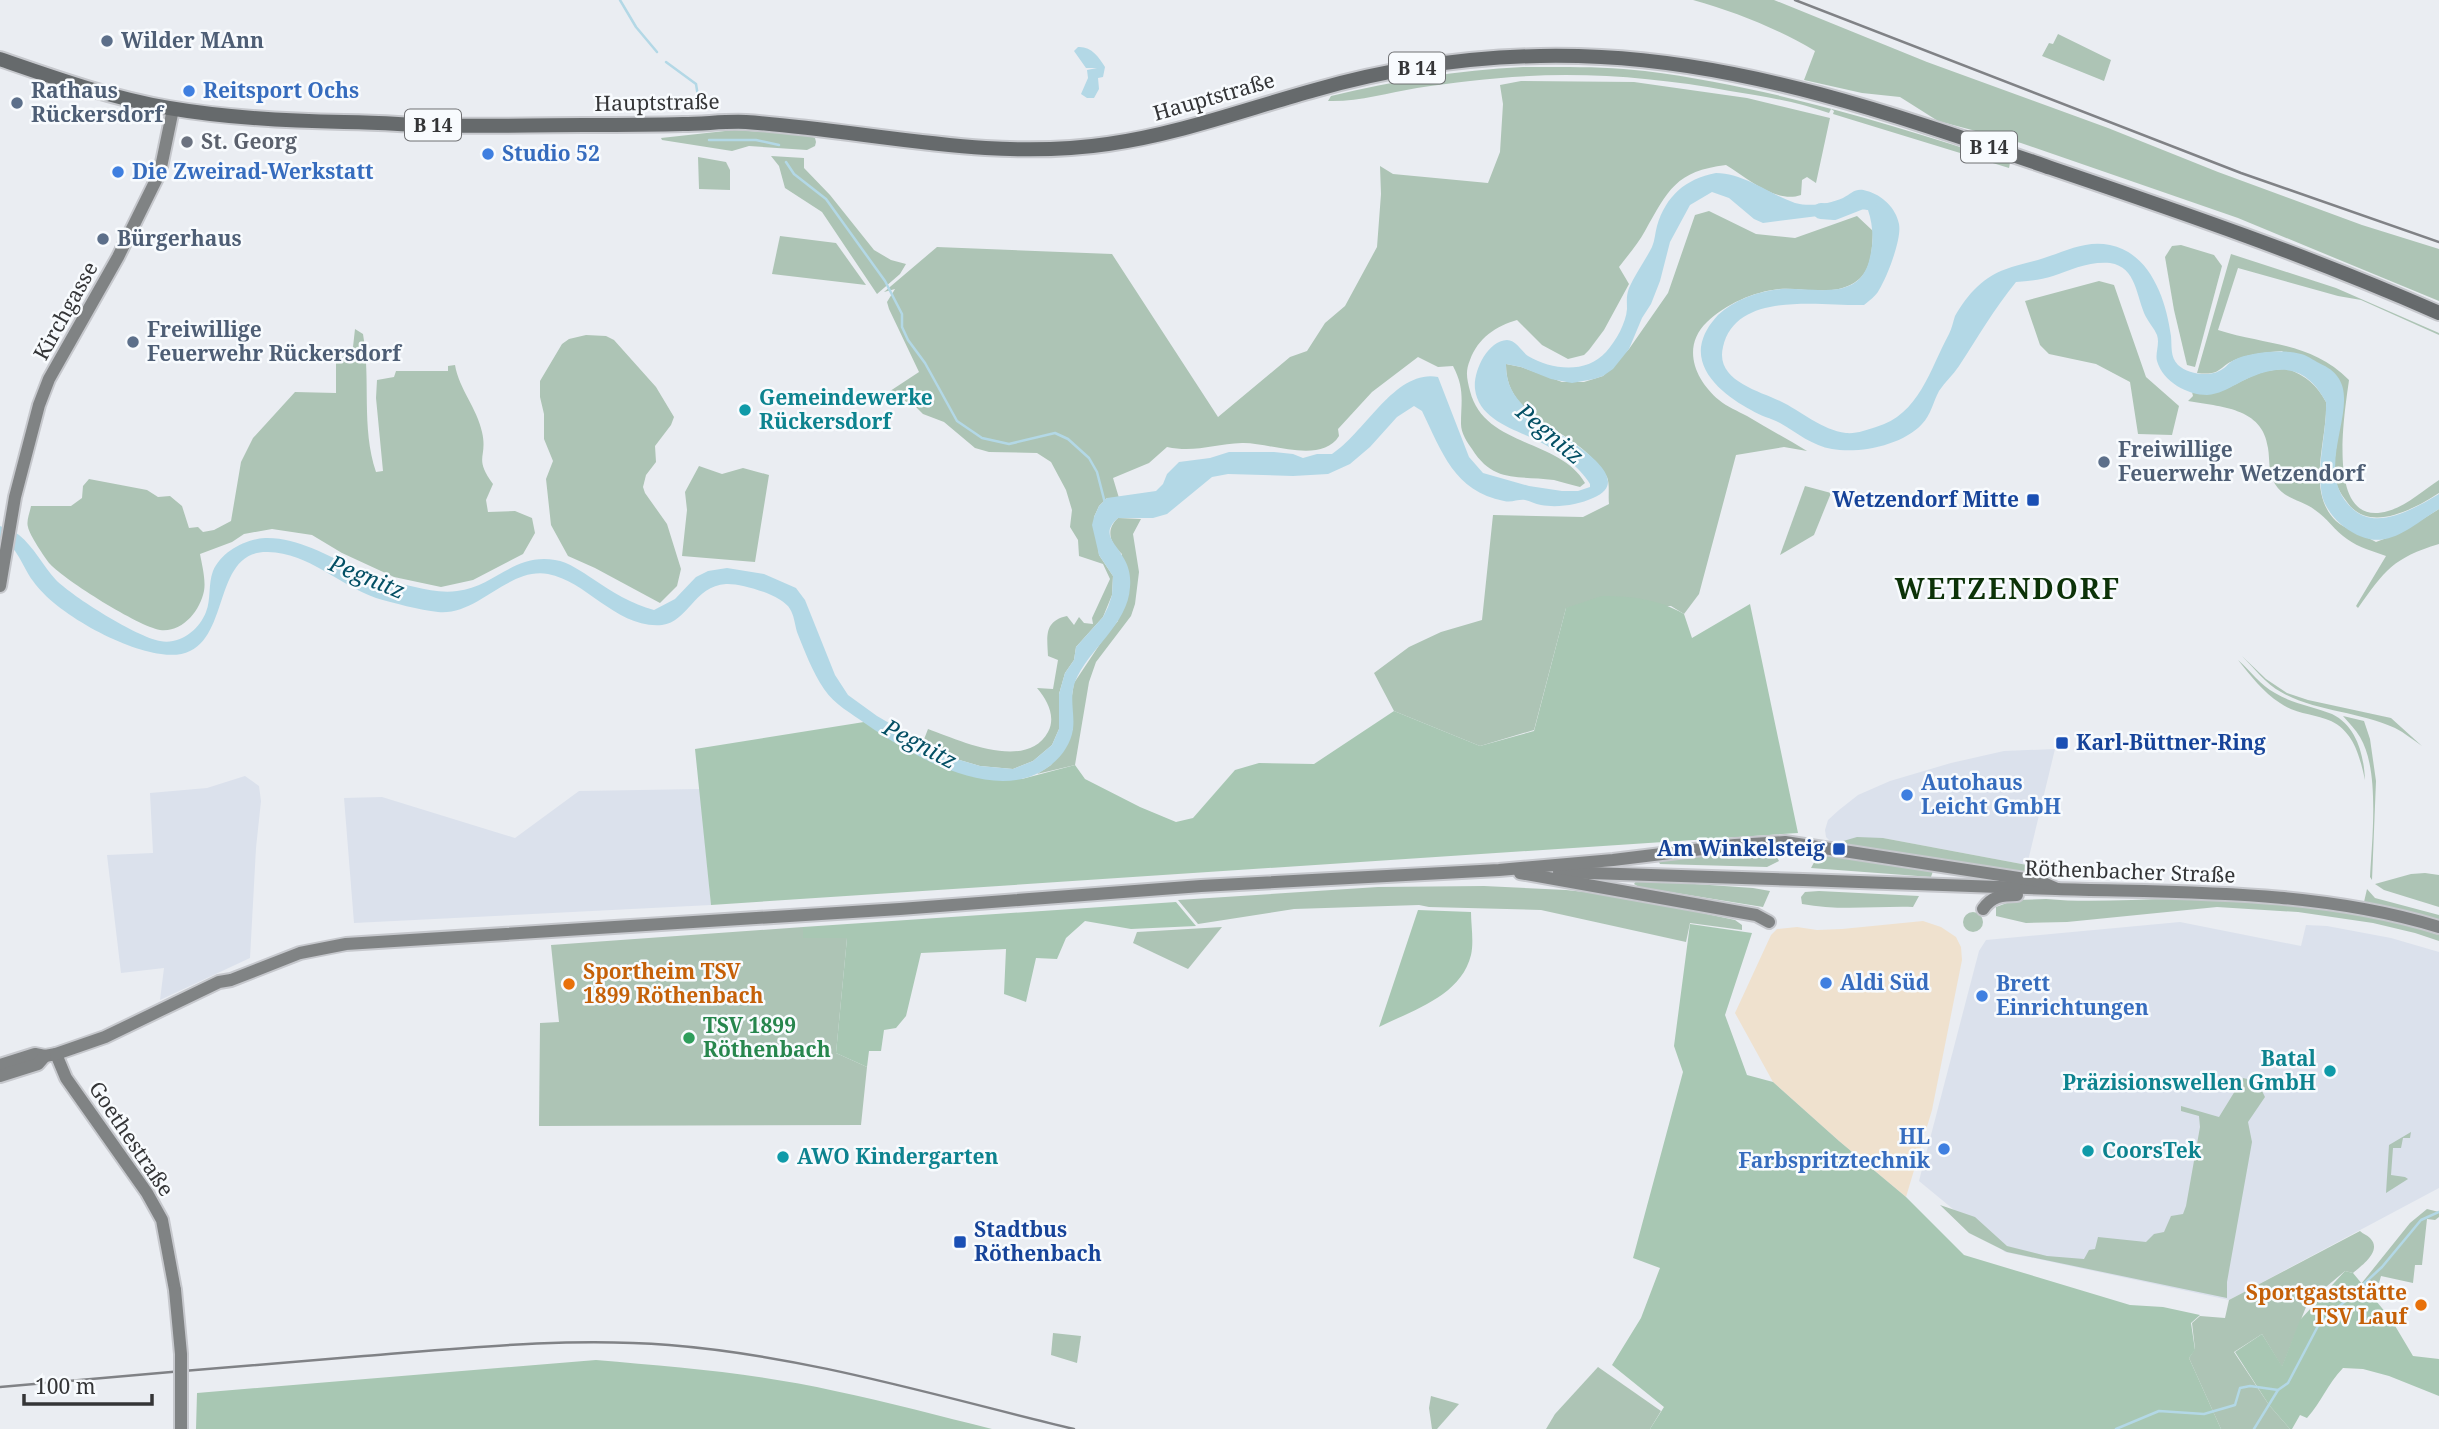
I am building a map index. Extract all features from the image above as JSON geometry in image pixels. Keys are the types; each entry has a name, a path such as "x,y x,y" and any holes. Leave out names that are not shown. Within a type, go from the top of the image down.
{"main road":[{"name":"Hauptstraße","path":"0,60 105,93 173,109 252,119 422,125 653,125 737,122 830,130 945,145 1041,150 1104,145 1166,134 1315,90 1432,65 1521,58 1601,57 1684,66 1766,82 1924,125 2277,247 2439,313"},
{"name":"Kirchgasse","path":"0,586 15,497 39,405 49,379 118,257 160,172 173,109"},
{"path":"0,1076 38,1064 51,1055 105,1037 142,1020 160,1017 223,988 231,980 291,956 323,947 1201,886 1499,870 1785,842 2039,881 2057,889"},
{"name":"Röthenbacher Straße","path":"1499,870 2298,898 2351,905 2439,927"},
{"path":"1499,870 1591,884 1743,913 1769,922"},
{"path":"1983,909 1992,899 2001,895 2048,895 2057,889"},
{"path":"0,1065 35,1054 51,1055"},
{"name":"Goethestraße","path":"51,1055 147,1193 162,1220 175,1290 181,1354 181,1429"}],"shaded area":[{"path":"2055,749 2027,865 1883,838 1833,844 1826,837 1828,820 1839,810 1858,795 1890,781 2004,751"},
{"path":"245,776 259,786 261,801 250,958 160,1000 164,968 121,973 107,855 153,853 150,793 207,788"},
{"path":"700,789 711,905 354,923 344,798 382,797 515,838 579,791"},
{"path":"1923,921 1941,927 1956,937 1961,947 1962,960 1932,1110 1906,1197 1773,1082 1735,1013 1771,935 1777,929 1842,929"},
{"path":"2180,922 2301,946 2306,925 2327,926 2391,938 2439,952 2439,1188 2229,1300 2005,1252 1919,1181 1979,951 1986,940"}],"green space":[{"path":"1693,0 1774,0 1927,62 2108,128 2218,172 2362,225 2439,249 2439,301 2238,218 2021,143 1938,121 1900,97 1862,93 1804,80 1815,51 1756,21"},
{"path":"2058,34 2111,60 2104,81 2042,56"},
{"path":"1523,67 1630,69 1738,87 1830,108 1920,134 2010,163 2009,168 1833,114 1831,109 1829,113 1755,95 1665,81 1601,76 1536,76 1430,86 1361,99 1328,101 1331,96 1402,81"},
{"path":"1521,81 1634,82 1747,98 1830,118 1816,183 1807,177 1802,180 1801,195 1791,197 1772,193 1726,165 1695,172 1675,185 1619,267 1629,284 1604,330 1584,355 1568,359 1542,345 1517,320 1495,329 1473,352 1467,376 1478,409 1490,423 1506,433 1558,458 1573,469 1585,483 1580,487 1554,480 1508,476 1489,468 1480,460 1463,434 1461,388 1453,366 1438,367 1418,357 1372,392 1338,429 1339,436 1331,445 1320,449 1294,450 1242,443 1196,449 1167,447 1149,463 1113,478 1119,498 1107,498 1094,517 1099,555 1113,576 1112,595 1103,617 1076,647 1074,660 1065,673 1059,694 1059,729 1052,745 1033,761 1013,769 980,766 946,756 923,742 928,729 991,750 1009,752 1038,744 1048,732 1051,715 1037,688 1053,689 1058,660 1048,656 1049,630 1054,622 1067,616 1074,625 1079,617 1084,623 1093,624 1092,618 1110,579 1103,564 1079,556 1078,540 1070,527 1072,510 1066,490 1051,462 1037,453 989,452 975,448 944,422 923,414 913,404 884,395 919,372 889,309 887,302 895,289 884,292 937,247 1112,254 1218,417 1290,357 1307,351 1325,323 1345,306 1377,247 1380,166 1393,174 1488,183 1500,152 1503,104 1500,85"},
{"path":"734,130 809,135 815,138 816,142 815,146 807,150 749,146 732,151 661,138"},
{"path":"771,156 804,158 804,168 830,195 874,250 891,260 906,264 900,274 877,294 822,212 785,188 779,166"},
{"path":"698,157 726,162 730,170 730,190 699,189"},
{"path":"1709,211 1756,234 1795,238 1857,216 1873,231 1869,264 1858,280 1840,289 1779,289 1750,296 1731,304 1714,316 1699,332 1695,342 1694,363 1698,373 1703,383 1719,400 1807,451 1784,447 1736,455 1699,594 1684,614 1671,606 1566,608 1534,730 1480,746 1394,711 1374,673 1409,647 1441,632 1482,620 1493,515 1583,517 1609,504 1605,474 1585,451 1541,421 1516,398 1509,383 1506,364 1562,382 1584,382 1603,376 1629,349 1668,293 1695,215"},
{"path":"780,236 836,243 866,285 772,274"},
{"path":"2181,245 2214,255 2222,266 2195,367 2187,365 2165,257 2172,246"},
{"path":"2231,254 2336,288 2439,333 2361,300 2238,268 2218,330 2304,351 2334,367 2349,380 2344,416 2343,464 2346,486 2354,503 2368,512 2388,511 2408,502 2439,480 2439,493 2392,516 2367,516 2356,511 2340,492 2335,481 2342,408 2282,351 2237,359 2216,372 2197,373"},
{"path":"2099,281 2114,285 2146,377 2179,406 2172,435 2138,434 2130,382 2096,364 2049,354 2040,345 2025,301"},
{"path":"355,329 363,334 367,421 376,472 383,471 376,398 377,380 394,377 396,371 448,371 448,366 455,365 482,432 482,463 493,484 486,500 488,512 515,511 532,518 535,533 523,554 473,580 441,587 394,577 342,553 312,535 272,529 244,534 232,542 200,554 204,572 202,599 189,619 168,630 150,627 120,612 58,572 48,561 28,527 31,506 71,506 82,498 83,486 89,479 147,490 158,497 170,496 182,506 189,528 198,527 203,532 214,530 231,521 241,462 253,438 295,392 336,393 336,363 353,347"},
{"path":"586,335 606,336 614,340 656,387 674,417 655,446 656,462 646,475 643,487 667,524 681,569 677,586 660,603 568,556 551,525 546,479 553,461 544,439 540,381 562,344 569,339"},
{"path":"2288,369 2310,382 2326,402 2320,480 2327,509 2336,521 2376,542 2400,533 2439,509 2439,544 2400,560 2391,567 2358,608 2356,606 2386,556 2352,542 2315,510 2279,489 2271,475 2268,448 2258,424 2238,411 2188,401 2193,396 2192,392 2212,393 2260,373"},
{"path":"699,466 722,474 743,468 769,475 755,562 682,556 687,510 685,492"},
{"path":"1805,486 1831,493 1814,535 1780,555"},
{"path":"1118,518 1141,519 1133,534 1139,572 1135,604 1131,616 1096,662 1089,682 1075,765 1037,774 1051,765 1073,729 1071,702 1074,683 1118,621 1122,554 1114,545 1110,532"},
{"path":"1602,596 1644,599 1674,609 1684,614 1692,638 1750,604 1798,833 711,905 695,749 864,722 933,763 979,777 1022,779 1075,765 1085,779 1176,822 1193,818 1235,770 1259,763 1314,764 1394,711 1480,746 1534,731 1566,608"},
{"path":"2242,656 2266,679 2287,693 2391,718 2422,746 2399,730 2381,722 2294,699 2265,680"},
{"path":"2238,660 2275,693 2341,719 2358,742 2365,780 2351,738 2339,726 2280,703 2263,689"},
{"path":"2343,716 2364,721 2370,739 2376,781 2372,880 2373,805 2370,767 2360,737"},
{"path":"1857,837 1883,838 2027,865 2024,877 1833,844"},
{"path":"1769,849 1779,861 1767,867 1660,864 1658,860"},
{"path":"1819,853 1933,871 1931,877 1811,868"},
{"path":"2411,874 2439,875 2439,907 2384,890 2375,884"},
{"path":"1637,880 1770,891 1763,907 1639,887 1634,884"},
{"path":"1484,886 1566,890 1646,901 1735,920 1742,925 1742,930 1690,923 1686,942 1541,910 1419,905 1294,909 1198,924 1178,900 1378,887"},
{"path":"2367,889 2375,898 2439,915 2439,922 2364,902"},
{"path":"1805,892 1919,896 1913,907 1843,908 1802,904 1801,897"},
{"path":"2175,899 2309,906 2407,925 2439,935 2439,941 2373,923 2298,912 2217,907 2067,922 2026,923 1996,916 1996,907 2015,900"},
{"path":"1176,902 1196,926 1131,929 1085,921 1066,938 1057,959 1036,958 1026,1002 1004,994 1006,949 921,953 906,1016 896,1028 884,1030 881,1051 869,1051 867,1067 836,1053 847,938 803,938 803,927"},
{"path":"1418,910 1471,912 1471,955 1466,969 1446,991 1420,1008 1379,1027"},
{"path":"1973,912 1980,915 1983,922 1980,929 1973,932 1966,929 1963,922 1966,915"},
{"path":"1690,924 1752,933 1725,1015 1747,1075 1773,1082 1906,1197 1964,1255 2130,1305 2163,1307 2200,1315 2191,1323 2195,1350 2189,1358 2221,1429 1650,1429 1664,1407 1612,1365 1641,1318 1660,1268 1633,1258 1683,1072 1674,1046"},
{"name":"TSV 1899 Röthenbach","path":"803,927 803,938 847,938 836,1053 867,1067 861,1125 539,1126 540,1023 559,1022 551,945"},
{"path":"1222,927 1188,969 1133,943 1137,932"},
{"path":"2243,1078 2257,1081 2265,1097 2248,1122 2252,1142 2227,1282 2227,1298 2007,1252 1969,1233 1940,1205 1975,1217 2007,1246 2047,1256 2084,1259 2089,1250 2095,1249 2098,1237 2146,1242 2154,1234 2164,1232 2171,1216 2183,1214 2186,1206 2200,1127 2199,1116 2181,1111 2181,1106 2219,1117"},
{"path":"2411,1132 2410,1138 2403,1138 2401,1148 2393,1148 2391,1175 2408,1179 2386,1193 2389,1145"},
{"path":"2427,1209 2439,1212 2439,1217 2435,1220 2427,1219 2422,1265 2415,1265 2413,1283 2381,1276 2379,1283 2375,1282 2373,1294 2361,1284 2410,1223"},
{"path":"2360,1231 2373,1243 2372,1253 2353,1273 2345,1271 2308,1302 2282,1367 2262,1334 2234,1352 2269,1405 2290,1429 2221,1429 2189,1358 2195,1349 2192,1323 2200,1316 2225,1318 2229,1300"},
{"path":"2345,1271 2353,1273 2391,1319 2413,1356 2439,1359 2439,1396 2389,1376 2363,1369 2343,1368 2307,1418 2300,1415 2290,1429 2269,1405 2235,1352 2262,1334 2282,1366 2300,1320"},
{"path":"1053,1333 1081,1336 1077,1363 1051,1355"},
{"path":"596,1360 716,1371 805,1385 992,1429 196,1429 197,1393"},
{"path":"1598,1367 1661,1411 1650,1429 1546,1429 1555,1414"},
{"path":"1431,1396 1459,1404 1437,1429 1432,1429 1429,1408"}],"water":[{"path":"1078,47 1091,50 1105,67 1103,77 1098,78 1099,89 1094,98 1081,94 1088,78 1087,70 1097,68 1086,68 1074,51"},
{"path":"1716,173 1737,177 1801,204 1826,203 1863,190 1883,199 1897,218 1898,239 1890,267 1878,292 1864,305 1803,304 1762,309 1744,317 1731,329 1723,347 1722,358 1731,376 1829,428 1846,433 1858,432 1891,421 1903,412 1922,389 1959,309 1985,280 2009,268 2076,247 2110,245 2136,257 2154,280 2169,322 2174,358 2182,368 2209,374 2241,357 2258,353 2294,352 2305,355 2337,376 2343,389 2344,405 2335,459 2336,477 2341,495 2354,510 2364,516 2386,518 2409,510 2439,494 2439,509 2404,532 2381,540 2357,535 2343,526 2330,512 2322,495 2320,472 2326,402 2317,389 2308,379 2287,370 2263,373 2223,391 2207,395 2192,393 2177,386 2165,375 2157,361 2157,335 2146,317 2131,277 2126,270 2110,263 2088,265 2044,278 2016,282 1939,391 1930,413 1914,431 1893,442 1868,449 1843,450 1818,445 1780,423 1754,412 1717,385 1704,367 1701,358 1702,342 1718,315 1747,297 1781,289 1834,290 1857,281 1865,272 1871,251 1872,233 1868,210 1856,205 1818,216 1763,223 1754,219 1729,198 1712,192 1690,205 1670,242 1651,304 1629,349 1613,369 1603,376 1572,383 1506,364 1509,385 1517,398 1541,422 1579,447 1603,469 1608,480 1605,490 1593,498 1561,506 1541,505 1525,500 1507,501 1487,496 1461,479 1452,468 1422,411 1414,406 1397,417 1370,447 1350,464 1328,474 1228,474 1212,477 1167,514 1153,518 1118,518 1110,533 1130,575 1128,601 1115,625 1075,682 1072,694 1073,729 1064,751 1041,772 1014,780 992,780 946,769 883,735 833,700 809,661 790,609 779,599 751,588 733,584 715,586 671,622 662,625 646,624 616,612 562,578 533,574 506,584 466,607 438,612 376,598 297,558 268,552 248,556 235,569 212,626 201,643 185,653 161,654 128,645 73,617 43,593 15,552 0,538 0,526 17,534 56,580 76,596 136,632 167,642 188,635 203,619 208,607 213,571 222,558 242,544 265,538 300,544 384,579 441,591 470,588 528,561 555,560 575,568 622,597 654,610 675,599 696,577 708,571 727,568 764,574 796,588 805,600 835,675 848,695 877,716 946,756 980,766 1013,769 1033,761 1052,745 1059,729 1059,694 1065,673 1074,660 1076,647 1103,617 1112,595 1113,576 1099,555 1092,525 1099,506 1107,498 1156,491 1179,462 1210,458 1229,452 1274,452 1303,458 1332,454 1394,392 1422,377 1438,377 1469,457 1483,473 1529,486 1562,491 1578,491 1590,487 1581,472 1562,455 1501,424 1484,410 1475,389 1479,366 1493,346 1507,340 1537,361 1558,367 1579,367 1598,359 1610,348 1623,326 1629,288 1652,247 1661,215 1671,198 1686,184"}],"waterway":[{"path":"620,0 636,27 657,52"},
{"path":"666,62 696,84 700,109"},
{"path":"709,140 756,140 779,145"},
{"path":"786,162 794,174 826,199 885,281 902,314 902,327 908,340 925,363 957,421 982,438 1009,444 1055,433 1068,439 1089,458 1097,472 1105,503"},
{"name":"Pegnitz","path":"1821,211 1834,212 1862,201 1869,202"},
{"path":"2116,1429 2159,1411 2204,1414 2235,1405 2240,1388 2250,1386 2278,1390 2288,1383 2318,1326 2382,1267 2421,1220 2439,1212"},
{"path":"2254,1429 2278,1390"}],"railway":[{"path":"1795,0 2241,173 2439,242"},
{"path":"0,1387 478,1347 631,1343 721,1350 772,1358 923,1391 1074,1429"}],"place":[{"name":"Wilder MAnn","path":"107,41"},
{"name":"Reitsport Ochs","path":"189,91"},
{"name":"Rathaus Rückersdorf","path":"17,103"},
{"name":"St. Georg","path":"187,142"},
{"name":"Studio 52","path":"488,154"},
{"name":"Die Zweirad-Werkstatt","path":"118,172"},
{"name":"Bürgerhaus","path":"103,239"},
{"name":"Freiwillige Feuerwehr Rückersdorf","path":"133,342"},
{"name":"Gemeindewerke Rückersdorf","path":"745,410"},
{"name":"Freiwillige Feuerwehr Wetzendorf","path":"2104,462"},
{"name":"Wetzendorf Mitte","path":"2033,500"},
{"name":"Karl-Büttner-Ring","path":"2062,743"},
{"name":"Autohaus Leicht GmbH","path":"1907,795"},
{"name":"Am Winkelsteig","path":"1839,849"},
{"name":"Aldi Süd","path":"1826,983"},
{"name":"Sportheim TSV 1899 Röthenbach","path":"569,984"},
{"name":"Brett Einrichtungen","path":"1982,996"},
{"name":"TSV 1899 Röthenbach","path":"689,1038"},
{"name":"Batal Präzisionswellen GmbH","path":"2330,1071"},
{"name":"HL Farbspritztechnik","path":"1944,1149"},
{"name":"CoorsTek","path":"2088,1151"},
{"name":"AWO Kindergarten","path":"783,1157"},
{"name":"Stadtbus Röthenbach","path":"960,1242"},
{"name":"Sportgaststätte TSV Lauf","path":"2421,1305"}],"district":[{"name":"WETZENDORF","path":"2008,589"}]}
